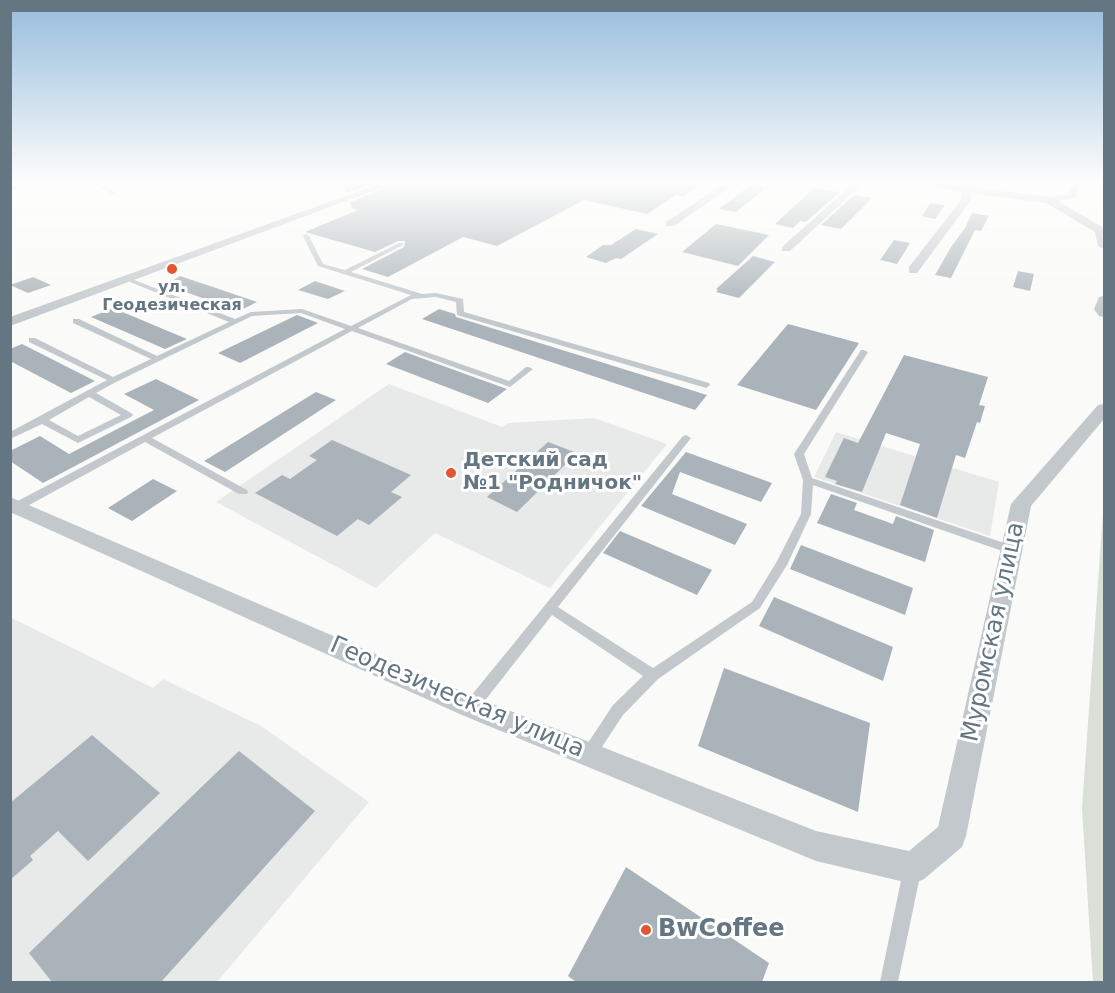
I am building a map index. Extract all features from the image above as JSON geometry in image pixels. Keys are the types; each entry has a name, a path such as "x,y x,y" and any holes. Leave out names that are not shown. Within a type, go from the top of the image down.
{"street":[{"path":"10,322 268,227"},
{"path":"786,249 810,227"},
{"path":"913,270 945,227"},
{"path":"1095,227 1100,230 1104,246"},
{"path":"1104,300 1101,309 1104,313"},
{"name":"Муромская улица","path":"913,868 951,836 1021,504 1104,409"},
{"name":"Геодезическая улица","path":"13,505 471,707 816,846 913,868"}],"lane":[{"path":"306,236 321,265 423,296"},
{"path":"345,273 401,244"},
{"path":"127,279 233,321"},
{"path":"13,505 410,297 436,295 459,301 460,313 706,386"},
{"path":"10,436 113,380 251,314 302,311 510,384 529,369"},
{"path":"76,321 158,359"},
{"path":"32,340 113,380"},
{"path":"589,754 618,710 653,675 756,605 781,566 806,514 808,480 799,454 864,352"},
{"path":"42,420 78,440 128,415 89,393"},
{"path":"144,438 243,492"},
{"path":"471,707 686,438"},
{"path":"808,480 1012,550"},
{"path":"550,608 653,675"},
{"path":"889,982 913,868"}],"shaded area":[{"name":"Детский сад №1 \"Родничок\"","path":"389,384 502,427 508,423 594,418 667,444 550,588 435,533 376,588 216,502"},
{"path":"836,432 999,482 990,536 814,477"},
{"path":"1104,498 1104,982 1093,982 1082,808"},
{"path":"10,617 153,688 163,679 261,726 369,802 217,982 11,982"}],"building":[{"path":"316,227 532,227 497,246 463,237 388,277 362,269 404,247 405,241 398,241 375,252 305,232"},
{"path":"712,227 732,227 769,235 738,266 682,252"},
{"path":"983,227 981,231 975,230 951,278 935,275 951,247 965,228"},
{"path":"636,229 658,234 621,259 616,258 606,263 586,257 603,245 611,245"},
{"path":"894,240 910,243 897,264 880,260"},
{"path":"753,256 775,262 739,298 716,292 718,290 716,289"},
{"path":"1018,271 1034,274 1030,291 1013,287"},
{"path":"180,276 257,302 239,311 166,285"},
{"path":"33,277 51,285 28,293 10,285"},
{"path":"315,281 345,291 328,299 298,290"},
{"path":"113,308 187,339 165,349 91,317"},
{"path":"439,309 455,314 456,317 707,395 695,410 422,319"},
{"path":"297,315 318,323 240,363 218,353"},
{"path":"788,324 859,343 816,410 737,385"},
{"path":"22,344 95,381 71,393 10,361 10,349"},
{"path":"405,352 507,389 488,403 386,364"},
{"path":"904,355 988,377 979,405 985,406 980,423 977,422 965,458 956,455 937,518 900,505 920,444 886,433 862,492 835,484 837,481 825,477 844,438 858,443"},
{"path":"156,379 199,400 43,483 10,461 10,451 40,436 69,454 154,410 124,394"},
{"path":"316,392 336,400 225,472 204,461"},
{"path":"332,440 411,475 391,492 402,497 369,525 358,519 337,536 255,493 282,475 290,479 317,460 309,456"},
{"path":"548,442 577,453 517,512 487,497"},
{"path":"686,452 772,483 761,502 680,472 672,494 747,524 735,545 641,506"},
{"path":"153,479 177,491 132,521 108,508"},
{"path":"831,494 857,503 854,510 893,524 896,516 934,530 925,562 817,523"},
{"path":"620,531 712,570 697,595 603,553"},
{"path":"801,545 913,588 905,615 790,569"},
{"path":"774,597 893,647 883,681 759,626"},
{"path":"724,668 870,723 858,812 698,746"},
{"path":"92,735 160,793 88,861 58,831 30,856 33,860 10,880 10,803"},
{"path":"239,751 315,811 161,982 52,982 29,953"},
{"path":"626,867 769,963 762,982 576,982 568,976"}],"place":[{"name":"ул. Геодезическая","path":"172,269"},
{"name":"Детский сад №1 \"Родничок\"","path":"451,473"},
{"name":"BwCoffee","path":"646,930"}]}
